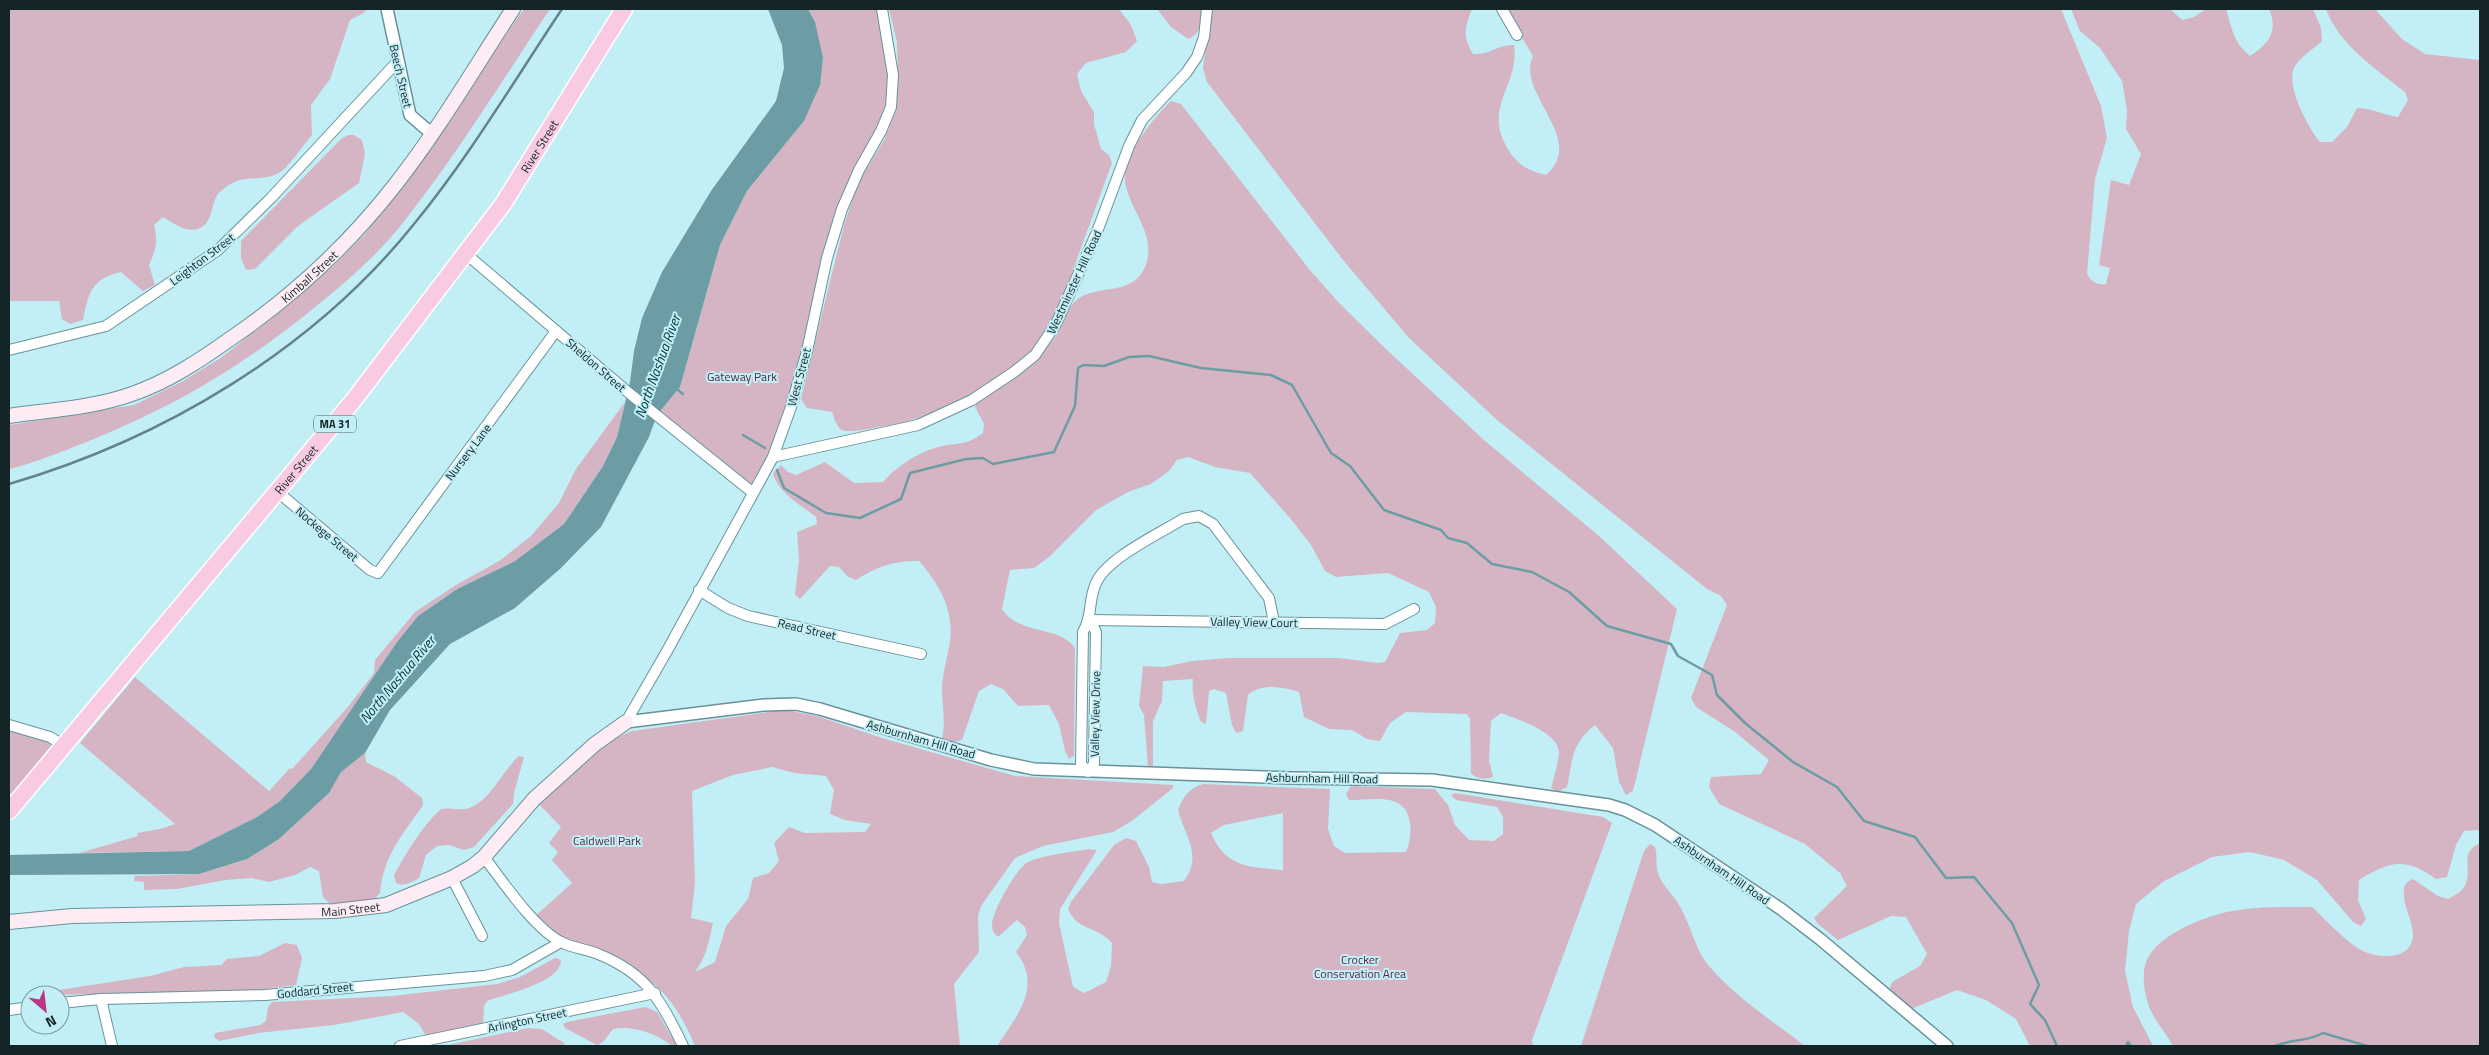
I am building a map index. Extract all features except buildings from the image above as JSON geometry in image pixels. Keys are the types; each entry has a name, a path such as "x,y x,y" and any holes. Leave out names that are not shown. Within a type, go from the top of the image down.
{"highway":[{"name":"River Street","path":"9,811 355,398 503,204 624,9"}],"main road":[{"name":"Kimball Street","path":"9,416 96,403 128,396 165,380 216,350 286,298 343,244 396,184 432,134 513,9"},
{"name":"Main Street","path":"9,922 66,917 362,910 386,905 452,878 484,857 534,799 595,744 626,722"}],"street":[{"name":"Beech Street","path":"387,9 410,115 432,134"},
{"name":"West Street","path":"626,722 663,658 772,457 791,407 807,351 827,258 842,209 859,170 881,131 891,107 893,75 882,9"},
{"name":"Westminster Hill Road","path":"772,457 918,425 972,400 1014,372 1035,355 1050,335 1061,312 1097,232 1129,146 1142,120 1186,73 1197,57 1204,37 1207,9"},
{"path":"1502,9 1517,35"},
{"name":"Leighton Street","path":"9,350 106,326 218,250 271,198 398,61"},
{"name":"Sheldon Street","path":"465,253 629,393 752,492"},
{"name":"Nursery Lane","path":"378,573 556,331"},
{"name":"Nockege Street","path":"278,492 370,570 378,573"},
{"name":"Valley View Drive","path":"1088,772 1082,764 1083,632 1090,620 1094,588 1107,568 1183,519 1199,516 1206,518 1216,528 1263,590 1271,604 1274,622"},
{"name":"Read Street","path":"699,590 728,608 748,616 921,654"},
{"name":"Valley View Court","path":"1090,620 1385,624 1394,622 1414,609"},
{"name":"Ashburnham Hill Road","path":"626,722 764,705 796,704 820,709 1016,766 1044,770 1432,780 1592,802 1626,810 1663,830 1781,909 1820,939 1947,1046"},
{"path":"9,725 50,736 63,745"},
{"path":"484,857 526,910 561,942 595,952 634,972 655,993 670,1017 683,1046"},
{"path":"452,878 482,936"},
{"name":"Goddard Street","path":"70,1002 101,999 264,995 484,976 512,970 561,942"},
{"name":"Arlington Street","path":"400,1046 655,993"},
{"path":"101,999 112,1046"}],"green space":[{"path":"9,9 367,9 350,20 330,79 311,105 312,135 287,166 279,173 271,176 243,179 229,185 215,199 208,220 202,227 191,230 186,229 163,217 154,225 156,245 149,265 155,285 143,291 121,272 111,275 97,283 93,288 87,302 83,320 70,324 62,319 59,301 9,301"},
{"path":"524,9 550,9 478,118 422,198 393,235 353,275 267,344 240,363 185,396 94,439 9,469 9,425 134,405 183,381 222,357 293,301 332,267 364,235 433,147 486,62"},
{"name":"Gateway Park","path":"808,9 882,9 893,75 891,107 842,209 791,407 752,492 657,415 680,387 720,245 747,191 804,121 815,22"},
{"path":"889,9 1119,9 1131,25 1137,41 1126,52 1086,63 1077,74 1081,91 1094,112 1094,124 1101,149 1109,155 1112,163 1062,303 1046,333 1015,367 974,394 952,405 907,421 868,429 844,431 836,423 832,412 807,408 801,399 844,225 858,183 884,140 895,113 898,80 897,42"},
{"path":"1157,9 1202,9 1198,31 1193,37 1188,39 1171,27"},
{"path":"1211,9 1472,9 1466,36 1473,54 1514,45 1512,73 1500,109 1501,135 1512,156 1520,164 1534,172 1546,175 1557,161 1559,146 1556,131 1533,85 1530,70 1533,56 1505,9 2061,9 2101,106 2107,138 2095,179 2087,274 2091,279 2100,284 2106,284 2110,268 2099,265 2111,180 2129,185 2141,154 2126,129 2127,110 2122,81 2100,48 2080,31 2071,9 2170,9 2182,20 2194,17 2206,9 2226,9 2237,40 2244,51 2250,56 2262,47 2270,37 2273,24 2269,9 2313,9 2321,28 2322,41 2296,64 2292,76 2300,106 2320,142 2332,142 2347,127 2357,108 2398,117 2408,100 2405,92 2349,45 2332,22 2326,9 2375,9 2402,39 2425,54 2480,60 2480,830 2464,831 2456,845 2447,877 2436,879 2415,867 2398,864 2380,869 2359,880 2358,900 2366,919 2361,926 2353,922 2317,880 2284,860 2250,852 2212,857 2164,881 2136,904 2129,931 2125,971 2133,1007 2153,1046 2030,1046 2016,1019 1986,1000 1957,990 1911,1009 1889,991 1892,982 1920,966 1927,954 1906,917 1891,916 1838,940 1818,924 1814,918 1847,886 1840,873 1805,844 1719,804 1709,787 1711,777 1761,774 1769,760 1735,732 1696,707 1691,698 1727,605 1721,596 1707,589 1497,420 1409,338 1343,260 1207,82 1203,68"},
{"path":"1171,101 1181,104 1309,269 1339,303 1484,440 1599,536 1677,609 1633,791 1626,795 1619,782 1613,748 1595,725 1581,739 1577,746 1572,760 1567,787 1558,792 1551,788 1559,753 1557,745 1536,727 1501,713 1491,721 1489,760 1493,777 1481,778 1475,777 1471,773 1470,719 1467,714 1406,712 1390,723 1380,741 1367,739 1352,730 1329,729 1304,717 1299,692 1266,687 1248,695 1243,731 1236,733 1232,725 1226,693 1214,689 1209,691 1206,724 1201,722 1193,696 1193,679 1163,681 1162,701 1153,721 1153,767 1148,767 1144,715 1139,706 1143,666 1164,667 1192,661 1230,658 1339,658 1378,663 1385,662 1400,633 1427,630 1435,623 1436,607 1429,592 1388,573 1336,577 1325,571 1311,545 1250,473 1215,467 1188,457 1177,460 1169,471 1151,484 1128,492 1096,510 1049,557 1034,568 1010,570 1002,609 1019,623 1059,636 1075,648 1074,756 1069,759 1065,751 1059,724 1049,705 1018,706 1003,689 991,684 979,691 962,740 950,743 942,739 944,721 942,684 950,641 950,618 939,588 919,561 886,565 856,580 847,576 839,567 830,566 800,599 795,595 799,559 797,532 817,524 816,517 785,493 773,473 781,465 788,472 796,475 825,462 854,483 883,482 913,457 942,446 970,441 983,433 984,424 975,407 977,403 1045,349 1053,340 1074,302 1087,294 1130,284 1143,271 1148,259 1148,247 1142,225 1128,192 1125,171 1140,138"},
{"path":"348,135 354,135 362,140 365,154 359,183 298,226 255,269 246,270 241,258 241,241 341,139"},
{"path":"625,402 617,437 603,466 564,524 515,561 457,589 418,616 397,642 311,769 280,801 257,817 189,851 79,853 138,836 137,833 175,824 80,743 135,677 269,791 290,768 292,769 347,708 374,673 375,660 415,612 456,585 499,561 531,536 559,503 576,469"},
{"name":"Caldwell Park","path":"783,710 814,715 882,738 1015,776 1173,785 1173,788 1132,821 1113,832 1043,846 1015,858 981,906 978,916 979,952 954,984 960,1046 695,1046 677,1011 659,988 651,982 647,984 634,972 561,942 533,918 572,883 552,860 558,852 549,843 561,827 534,799 595,744 602,748 615,738 632,731","holes":["772,767 794,773 826,776 834,790 830,814 845,820 871,824 865,832 805,833 789,827 774,843 779,861 769,873 753,878 748,899 726,926 715,962 695,972 704,955 713,923 691,918 695,883 692,791 733,775"]},
{"path":"9,725 63,745 9,811"},
{"path":"365,753 366,762 394,776 422,798 423,805 401,836 390,856 385,867 377,899 350,904 329,903 323,897 319,871 310,867 295,875 269,882 252,878 225,880 177,889 144,890 144,882 134,881 135,876 199,874 247,859 279,839 329,793 340,772"},
{"path":"519,756 524,757 514,793 513,804 474,847 464,850 449,845 437,846 426,855 419,878 405,884 396,883 394,875 415,840 434,816 441,809 466,809 477,804 484,799"},
{"name":"Crocker Conservation Area","path":"1203,784 1330,789 1328,829 1334,846 1345,853 1406,852 1410,838 1408,816 1400,804 1382,799 1349,800 1346,794 1351,786 1435,789 1448,805 1455,825 1469,840 1494,841 1503,834 1503,817 1497,807 1456,800 1451,795 1455,793 1603,817 1612,823 1532,1040 1533,1046 997,1046 1019,1012 1027,989 1024,965 1016,952 1027,935 1025,927 1017,920 998,937 992,926 1000,900 1018,872 1028,862 1042,857 1088,849 1097,850 1060,909 1059,923 1073,987 1084,993 1106,982 1111,966 1112,943 1100,934 1082,925 1072,916 1068,909 1071,902 1114,845 1126,838 1136,841 1149,867 1152,882 1161,884 1184,881 1192,863 1192,854 1178,810 1187,794","holes":["1283,813 1283,870 1240,864 1224,853 1217,845 1211,833 1224,825"]},
{"path":"2480,843 2480,1046 2173,1046 2152,1012 2144,986 2145,966 2151,952 2170,935 2183,928 2209,917 2242,909 2312,907 2342,936 2361,950 2385,956 2401,954 2407,950 2413,935 2404,896 2406,884 2413,879 2438,896 2448,899 2465,886 2468,856 2470,851"},
{"path":"1650,844 1655,847 1657,870 1660,878 1677,901 1700,952 1709,966 1755,1009 1805,1046 1581,1046 1644,851"},
{"path":"285,943 297,945 302,958 296,985 256,990 70,995 70,988 150,976 184,967 221,965 227,959 259,956"},
{"path":"555,958 561,960 559,968 552,975 531,986 487,1001 484,1006 483,1024 426,1036 419,1024 403,1012 334,1025 258,1033 219,1041 214,1037 215,1033 260,1025 266,1021 268,1007 272,1002 392,996 497,984 520,977"},
{"path":"645,1007 657,1012 677,1046 672,1046 652,1034 628,1028 613,1029 603,1042 597,1045 565,1028 563,1024 567,1022"},
{"path":"528,1028 542,1029 564,1043 565,1046 448,1045"}],"water":[{"name":"North Nashua River","path":"768,9 808,9 815,22 823,58 820,85 804,121 747,191 720,245 680,387 657,415 649,437 601,527 561,568 515,608 450,644 390,710 365,753 341,772 329,793 279,839 247,859 199,874 9,875 9,855 189,851 257,817 280,801 311,769 397,642 418,616 457,589 515,561 564,524 603,466 617,437 642,318 662,272 711,191 776,101 784,68 782,45"}],"waterway":[{"path":"777,470 784,488 826,513 860,518 901,499 910,473 966,459 983,458 993,464 1054,452 1075,406 1078,368 1083,365 1104,366 1129,357 1149,356 1201,368 1271,375 1292,385 1331,453 1350,466 1384,510 1441,530 1448,538 1467,543 1492,564 1532,572 1569,592 1607,626 1671,644 1678,656 1712,675 1717,695 1745,723 1793,762 1837,787 1864,821 1915,837 1946,878 1974,877 2012,923 2039,985 2030,1004 2045,1020 2057,1046"},
{"path":"678,390 683,394"},
{"path":"743,435 765,448"},
{"path":"2275,1046 2311,1038 2323,1033 2367,1046"},
{"path":"2126,1046 2128,1042 2131,1046"}],"railway":[{"path":"9,484 66,465 123,442 178,415 231,384 282,350 330,311 374,270 414,224 454,172 562,9"}]}
